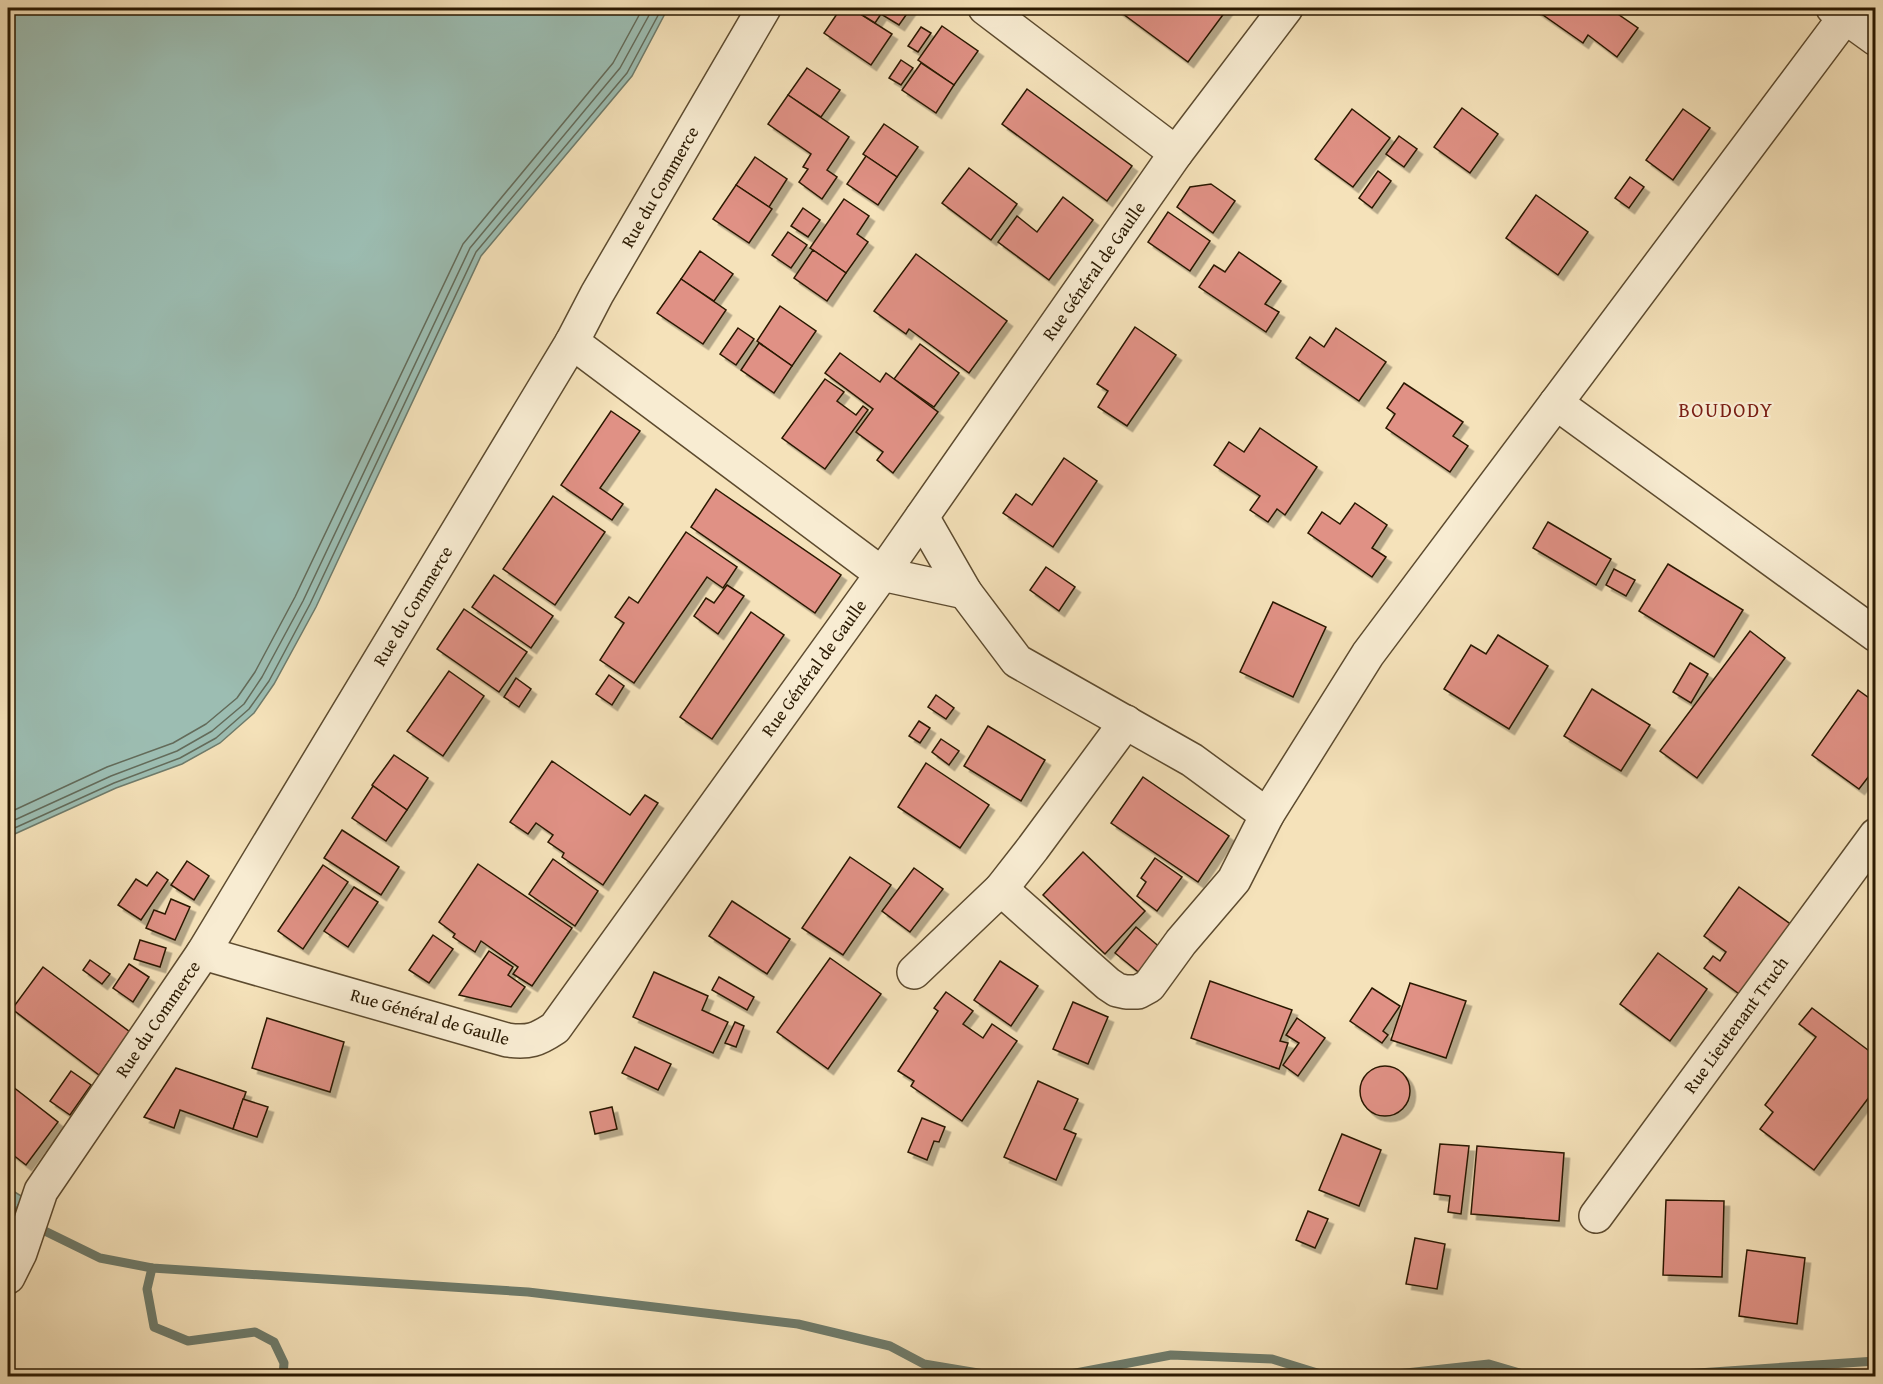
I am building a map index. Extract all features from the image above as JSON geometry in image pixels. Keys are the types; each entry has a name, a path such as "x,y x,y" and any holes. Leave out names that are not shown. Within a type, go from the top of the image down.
{"street":[{"name":"Rue du Commerce","path":"14,1265 41,1191 203,953 572,342 597,294 764,8"},
{"path":"985,8 1176,153"},
{"name":"Rue Général de Gaulle","path":"203,953 507,1040 522,1042 539,1039 555,1028 882,574 1176,153 1286,8"},
{"path":"1001,889 1117,990 1138,992 1149,986 1181,942 1234,880 1267,815 1368,654 1556,403 1839,12 1875,39"},
{"path":"572,342 882,574 965,592"},
{"path":"1556,403 1875,635"},
{"path":"922,516 965,592 1017,661 1191,760 1267,815"},
{"path":"914,972 1001,889 1126,722"},
{"name":"Rue Lieutenant Truch","path":"1596,1216 1875,835"}],"water":[{"path":"8,8 668,8 632,76 481,256 316,607 274,684 254,713 220,743 182,764 116,788 8,837"},
{"path":"8,1188 23,1197 8,1222"}],"building":[{"path":"841,8 851,8 892,34 871,65 824,33"},
{"path":"851,8 911,8 899,25 881,14 875,23"},
{"path":"1115,8 1228,8 1188,62"},
{"path":"1533,8 1609,8 1638,28 1617,57 1588,35 1583,43"},
{"path":"942,26 978,51 954,85 918,60"},
{"path":"921,27 931,33 918,52 908,46"},
{"path":"901,60 913,68 901,85 889,78"},
{"path":"921,63 954,85 936,113 902,90"},
{"path":"807,68 840,90 821,117 788,95"},
{"path":"1027,89 1132,166 1107,201 1002,124"},
{"path":"788,95 849,137 827,170 837,177 822,199 799,182 808,169 803,167 811,154 768,124"},
{"path":"1462,108 1498,134 1470,173 1434,147"},
{"path":"1352,109 1390,138 1353,187 1315,159"},
{"path":"1683,109 1710,128 1673,180 1646,160"},
{"path":"884,124 918,147 897,177 863,154"},
{"path":"1399,136 1417,149 1404,167 1386,154"},
{"path":"866,156 897,177 878,205 847,184"},
{"path":"755,157 787,179 769,207 736,185"},
{"path":"969,168 1017,204 991,240 942,203"},
{"path":"1378,171 1391,181 1372,208 1359,198"},
{"path":"1630,177 1644,187 1629,208 1615,198"},
{"path":"1211,184 1235,201 1213,233 1177,207 1190,187"},
{"path":"736,185 772,209 749,243 713,219"},
{"path":"1536,195 1588,232 1558,275 1506,238"},
{"path":"1063,197 1093,220 1049,280 998,242 1017,216 1037,232"},
{"path":"844,199 869,216 857,234 868,242 846,273 810,248"},
{"path":"803,208 820,220 808,237 791,226"},
{"path":"1168,212 1210,241 1190,271 1148,242"},
{"path":"788,232 807,245 791,268 772,255"},
{"path":"813,250 846,273 827,301 794,278"},
{"path":"700,251 733,274 714,301 681,279"},
{"path":"1239,252 1281,281 1265,304 1279,312 1266,332 1199,287 1214,265 1225,272"},
{"path":"916,254 1007,321 969,373 909,329 906,334 874,311"},
{"path":"681,279 726,310 703,344 657,313"},
{"path":"780,306 816,331 792,366 757,341"},
{"path":"1135,327 1176,355 1127,426 1098,407 1108,391 1097,384"},
{"path":"738,328 754,339 736,365 720,354"},
{"path":"1336,328 1386,362 1359,401 1296,358 1310,337 1324,347"},
{"path":"759,343 792,366 774,393 741,370"},
{"path":"920,344 959,373 934,407 894,379"},
{"path":"840,353 880,382 886,373 938,412 893,473 877,460 883,452 856,432 873,409 825,373"},
{"path":"825,379 844,392 837,401 856,415 863,406 868,410 825,469 782,438"},
{"path":"1404,383 1463,422 1453,436 1468,446 1450,472 1386,428 1395,414 1387,408"},
{"path":"611,411 640,431 600,488 623,504 612,520 561,485"},
{"path":"1260,428 1317,467 1285,515 1277,509 1268,522 1250,510 1260,496 1214,465 1229,442 1244,452"},
{"path":"1064,458 1097,481 1053,547 1003,513 1016,494 1032,505"},
{"path":"716,489 841,575 815,613 691,527"},
{"path":"553,496 605,532 555,605 503,569"},
{"path":"1355,503 1387,525 1372,548 1386,557 1372,577 1308,533 1322,512 1340,524"},
{"path":"1548,522 1611,559 1596,585 1533,548"},
{"path":"686,532 737,567 723,588 707,577 634,683 600,660 624,623 615,617 629,597 638,603"},
{"path":"1668,564 1743,610 1714,657 1639,611"},
{"path":"1046,567 1075,587 1059,611 1030,590"},
{"path":"1614,569 1635,580 1626,596 1606,585"},
{"path":"494,575 553,616 531,648 472,607"},
{"path":"727,585 744,596 718,634 694,616 706,598 714,603"},
{"path":"1273,602 1326,627 1293,697 1240,672"},
{"path":"464,609 527,652 499,692 437,649"},
{"path":"751,612 784,635 712,739 680,717"},
{"path":"1750,631 1785,658 1697,778 1660,751"},
{"path":"1498,635 1548,666 1509,729 1444,689 1471,645 1486,654"},
{"path":"1690,663 1708,674 1691,703 1673,692"},
{"path":"449,671 484,696 443,756 407,731"},
{"path":"609,675 624,686 612,705 596,694"},
{"path":"516,678 531,689 519,707 504,697"},
{"path":"1592,689 1650,725 1621,771 1564,736"},
{"path":"1858,690 1876,703 1876,767 1859,789 1812,755"},
{"path":"936,695 954,708 946,719 928,707"},
{"path":"919,721 930,728 920,743 909,736"},
{"path":"988,726 1045,760 1021,801 964,766"},
{"path":"941,739 959,751 949,765 932,752"},
{"path":"394,755 428,778 407,810 372,785"},
{"path":"552,761 630,815 645,795 658,803 603,885 562,857 564,853 548,842 553,835 536,823 528,834 510,822"},
{"path":"926,763 989,805 960,848 898,807"},
{"path":"1143,777 1229,836 1198,882 1111,823"},
{"path":"373,786 407,810 386,841 352,818"},
{"path":"342,830 399,867 381,895 324,858"},
{"path":"1083,852 1145,911 1105,954 1043,895"},
{"path":"850,857 891,885 843,955 802,928"},
{"path":"1155,858 1182,877 1157,911 1137,896 1146,882 1141,878"},
{"path":"553,859 598,891 575,926 529,894"},
{"path":"187,861 209,876 194,900 171,885"},
{"path":"478,864 572,928 532,986 513,974 518,967 481,941 475,952 453,937 455,934 439,922"},
{"path":"323,865 348,882 303,949 278,931"},
{"path":"914,868 943,889 910,932 882,911"},
{"path":"157,872 168,880 141,920 118,905 136,879 147,886"},
{"path":"354,887 378,902 348,947 324,931"},
{"path":"1739,887 1796,928 1746,999 1704,968 1713,956 1720,961 1726,952 1704,936"},
{"path":"171,899 190,907 175,940 146,928 154,910 165,914"},
{"path":"732,901 790,939 767,974 709,936"},
{"path":"1136,927 1162,949 1142,975 1115,953"},
{"path":"433,935 453,949 429,983 409,970"},
{"path":"140,940 166,948 160,967 134,959"},
{"path":"489,951 513,967 508,975 525,987 511,1007 459,995"},
{"path":"1658,953 1707,989 1670,1041 1620,1004"},
{"path":"830,958 881,994 828,1069 777,1032"},
{"path":"90,960 110,974 102,984 83,970"},
{"path":"1000,961 1038,986 1011,1026 974,1000"},
{"path":"129,964 149,977 133,1002 113,988"},
{"path":"43,967 130,1032 99,1075 12,1009"},
{"path":"654,972 708,996 702,1010 728,1022 713,1053 633,1017"},
{"path":"719,977 754,997 747,1010 712,990"},
{"path":"1210,981 1292,1010 1280,1041 1288,1043 1279,1069 1191,1038"},
{"path":"1410,983 1466,1001 1446,1058 1391,1040"},
{"path":"1372,988 1400,1006 1383,1031 1388,1035 1382,1043 1350,1021"},
{"path":"946,992 973,1011 963,1024 983,1038 992,1024 1017,1041 962,1121 911,1086 914,1081 898,1071 938,1011 934,1008"},
{"path":"1073,1002 1108,1017 1088,1064 1053,1049"},
{"path":"1812,1008 1876,1056 1876,1088 1814,1170 1760,1129 1773,1112 1765,1105 1816,1037 1799,1024"},
{"path":"267,1018 344,1042 330,1092 252,1068"},
{"path":"1297,1018 1325,1038 1298,1076 1283,1065 1299,1043 1286,1035"},
{"path":"735,1022 744,1026 736,1047 725,1043"},
{"path":"635,1047 671,1064 658,1090 622,1073"},
{"path":"1390,1066 1403,1073 1409,1081 1409,1101 1403,1109 1395,1115 1380,1116 1367,1109 1361,1101 1360,1086 1367,1073 1375,1067"},
{"path":"176,1068 246,1092 233,1129 180,1110 174,1128 144,1117"},
{"path":"71,1071 91,1085 70,1115 50,1101"},
{"path":"1038,1081 1078,1099 1064,1129 1076,1134 1056,1180 1004,1157"},
{"path":"8,1083 58,1122 26,1165 8,1151"},
{"path":"243,1099 268,1107 257,1137 233,1129"},
{"path":"612,1107 617,1129 595,1134 590,1112"},
{"path":"922,1118 945,1127 939,1142 934,1141 927,1160 908,1152"},
{"path":"1342,1134 1381,1150 1359,1206 1319,1190"},
{"path":"1440,1144 1469,1146 1461,1214 1448,1212 1450,1196 1434,1194"},
{"path":"1477,1146 1564,1153 1559,1221 1471,1214"},
{"path":"1666,1200 1724,1201 1722,1277 1663,1275"},
{"path":"1308,1211 1328,1219 1315,1248 1296,1240"},
{"path":"1415,1238 1445,1244 1437,1289 1406,1284"},
{"path":"1747,1250 1805,1258 1797,1324 1739,1316"}],"waterway":[{"path":"8,1213 100,1258 152,1268 528,1292 798,1324 890,1346 924,1364 996,1376"},
{"path":"152,1268 147,1289 154,1327 188,1341 255,1332 274,1342 284,1363 283,1376"},
{"path":"1060,1376 1171,1355 1272,1359 1327,1376"},
{"path":"1653,1376 1876,1361"},
{"path":"1378,1376 1489,1364 1530,1376"}],"district":[{"name":"BOUDODY","path":"1726,410"}]}
